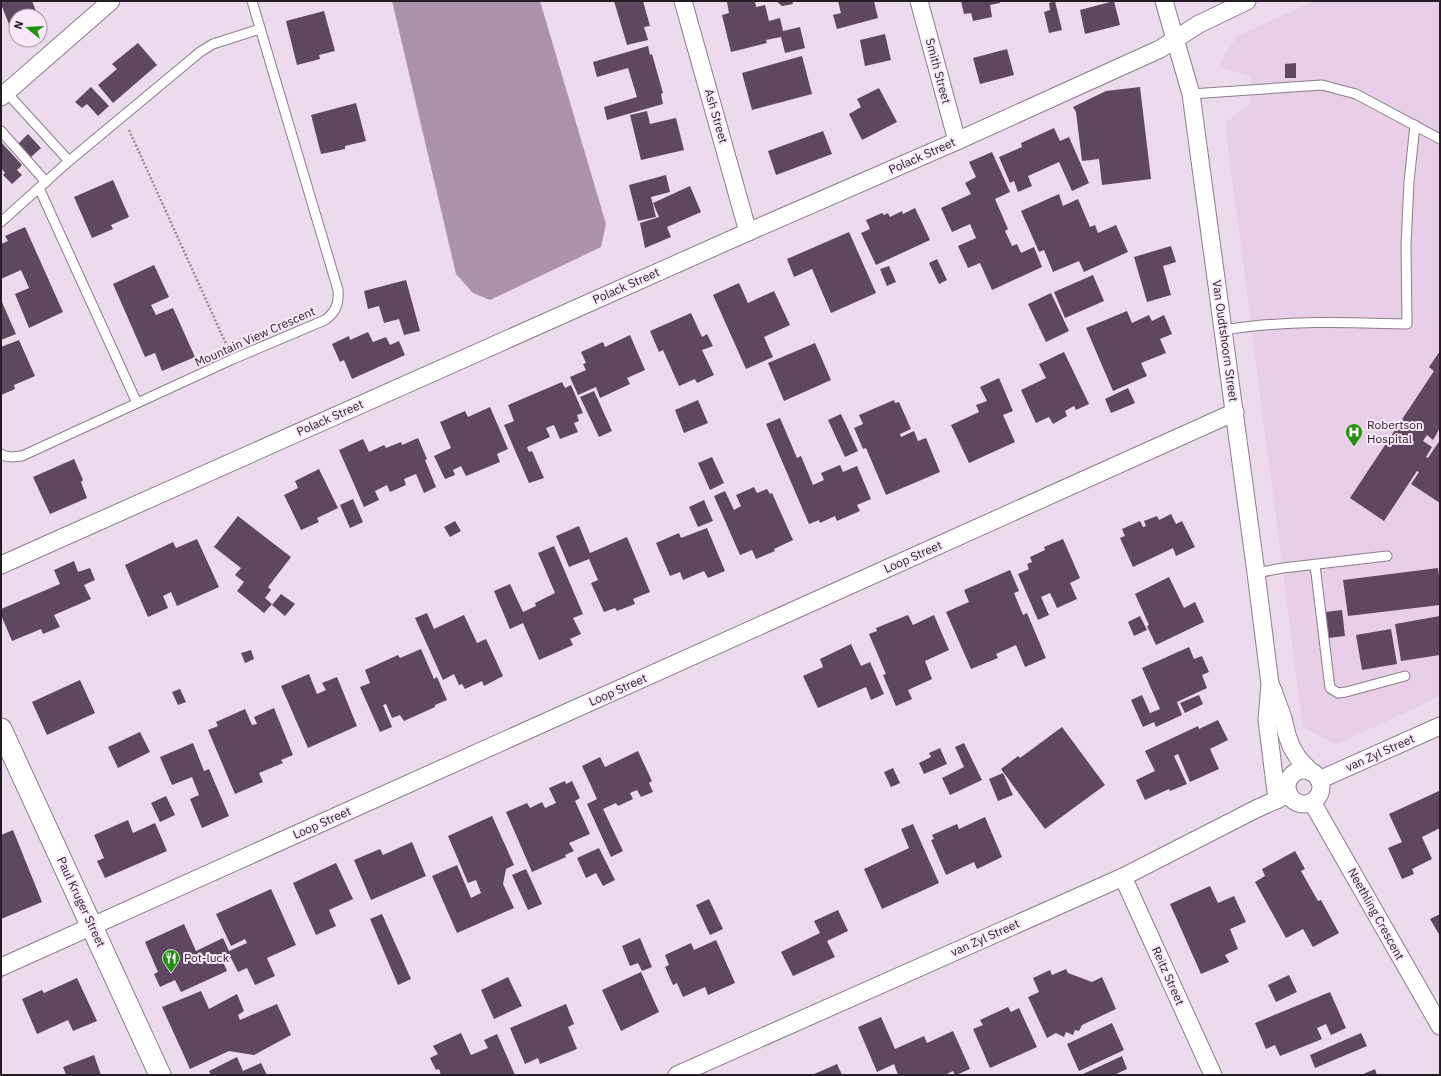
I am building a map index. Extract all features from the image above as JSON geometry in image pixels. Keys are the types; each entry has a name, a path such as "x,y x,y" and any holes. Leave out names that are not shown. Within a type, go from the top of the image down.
{"street":[{"path":"4,95 111,1"},
{"name":"Ash Street","path":"683,1 748,232"},
{"name":"Smith Street","path":"919,1 957,141"},
{"name":"Van Oudtshoorn Street","path":"1164,1 1191,94 1235,412 1270,684 1267,720 1283,797"},
{"name":"Polack Street","path":"1,565 748,232 957,141 1160,49 1200,24 1247,1"},
{"name":"Loop Street","path":"1,967 1235,412"},
{"name":"Van Oudtshoorn Street","path":"1270,684 1283,718 1286,735 1291,746 1298,758 1315,776"},
{"name":"van Zyl Street","path":"1315,776 1440,726"},
{"name":"Paul Kruger Street","path":"1,729 160,1075"},
{"path":"1303,771 1315,776 1321,791 1312,802 1305,804 1297,803 1291,798 1283,797 1291,777 1296,772 1303,771"},
{"name":"van Zyl Street","path":"676,1075 1123,877 1256,809 1283,797"},
{"name":"Neethling Crescent","path":"1312,802 1440,1026"},
{"name":"Reitz Street","path":"1123,877 1213,1075"}],"lane":[{"name":"Mountain View Crescent","path":"1,454 4,456 14,457 22,456 233,359 325,320 331,316 339,301 338,290 252,1"},
{"path":"1,222 69,161 124,117 200,52 214,44 260,29"},
{"path":"1191,94 1322,85 1356,94 1440,139"},
{"path":"4,95 69,161"},
{"path":"1224,330 1252,326 1334,322 1407,324 1406,245 1408,197 1415,125"},
{"path":"1,131 42,185 137,404"},
{"path":"1256,573 1283,568 1387,556"},
{"path":"1314,565 1330,688 1338,693 1346,692 1405,676"}],"path":[{"path":"124,117 233,359"}],"shaded area":[{"path":"392,1 540,1 606,224 601,247 490,300 473,293 456,274"},
{"name":"Robertson Hospital","path":"1315,1 1440,1 1440,696 1336,745 1303,727 1225,123 1250,104 1250,77 1218,66 1237,36"}],"building":[{"path":"1,1 32,1 35,8 8,8 8,22"},
{"path":"614,1 643,1 650,26 644,27 648,40 627,45"},
{"path":"755,1 756,7 765,5 769,21 780,18 783,31 800,27 805,48 785,53 781,37 766,40 767,43 731,52 722,15 729,13 727,2"},
{"path":"776,1 792,1 793,4 782,6"},
{"path":"838,1 874,1 878,18 837,29 833,15 841,13"},
{"path":"961,1 1000,1 1000,3 990,5 992,17 973,21 971,13 964,14"},
{"path":"1055,1 1062,30 1049,33 1044,12 1050,10 1049,3"},
{"path":"1114,1 1120,25 1085,34 1080,10"},
{"path":"324,11 335,51 319,55 320,59 297,65 286,21"},
{"path":"885,34 891,60 865,66 860,40"},
{"path":"138,43 157,65 113,103 98,85 117,69 112,64"},
{"path":"648,46 650,55 652,54 663,93 661,94 663,104 607,120 604,107 637,97 628,68 597,77 593,62"},
{"path":"1007,49 1014,75 980,84 973,58"},
{"path":"802,56 812,94 752,110 742,73"},
{"path":"1296,63 1296,78 1285,78 1285,64"},
{"path":"91,87 109,106 98,116 87,104 82,108 75,102"},
{"path":"1140,87 1151,179 1102,185 1099,159 1082,161 1076,112 1073,107 1106,91"},
{"path":"879,88 897,122 862,140 849,114 861,107 857,99"},
{"path":"356,103 366,141 345,146 345,149 321,154 311,115"},
{"path":"647,111 650,124 676,118 684,150 641,160 630,115"},
{"path":"1054,128 1060,141 1069,137 1089,183 1072,191 1059,162 1028,176 1032,186 1018,192 1014,181 1010,183 999,157 1022,147 1021,143"},
{"path":"823,131 832,154 776,175 768,151"},
{"path":"28,134 41,148 30,158 18,144"},
{"path":"1,142 22,165 17,170 22,175 12,184 3,175 5,173 1,168"},
{"path":"992,152 1010,192 995,199 1008,229 1005,231 1012,246 1017,244 1021,253 1034,247 1042,267 992,290 980,263 968,268 958,246 976,238 970,224 952,232 941,208 971,194 965,183 976,177 969,162"},
{"path":"666,175 670,192 651,197 656,217 638,221 629,185"},
{"path":"113,180 129,217 111,225 113,229 92,238 74,197"},
{"path":"690,186 701,212 667,227 671,237 645,248 640,223 659,217 653,203"},
{"path":"1059,194 1063,206 1078,199 1090,227 1095,225 1098,233 1116,225 1128,252 1084,272 1079,261 1053,272 1044,250 1039,252 1021,211"},
{"path":"915,208 930,240 876,265 861,233 870,229 866,220 882,213 884,215 888,213 890,217 902,211 903,214"},
{"path":"25,227 63,312 29,328 15,294 29,288 21,270 1,279 1,244 8,241 5,236"},
{"path":"849,232 876,293 831,313 812,269 794,277 787,259"},
{"path":"1171,246 1176,262 1163,266 1171,295 1147,302 1134,257"},
{"path":"937,259 947,280 939,284 929,263"},
{"path":"154,265 169,297 151,305 156,315 173,308 195,357 162,371 155,353 145,357 113,284"},
{"path":"889,266 896,282 887,286 880,269"},
{"path":"1093,275 1104,301 1065,318 1054,292"},
{"path":"406,280 420,331 404,335 399,319 384,323 379,306 368,309 364,291"},
{"path":"739,283 748,303 774,291 790,325 764,337 773,357 746,369 713,295"},
{"path":"1051,293 1069,331 1046,342 1028,304"},
{"path":"1,300 16,334 1,340"},
{"path":"1127,311 1132,323 1149,315 1152,321 1164,315 1172,334 1160,339 1166,353 1141,363 1147,376 1113,391 1086,328"},
{"path":"691,313 702,337 707,334 713,346 702,350 714,375 697,383 695,379 679,386 663,350 659,352 650,331"},
{"path":"368,332 373,342 386,337 390,345 399,341 405,355 352,379 344,360 340,362 332,344 349,336 350,340"},
{"path":"630,335 645,370 627,378 630,384 600,398 596,387 578,395 570,377 586,370 583,364 586,363 581,352 603,342 605,347"},
{"path":"19,340 35,376 14,385 15,389 1,395 1,347"},
{"path":"815,343 831,380 784,401 768,363"},
{"path":"1440,351 1440,428 1433,440 1427,435 1423,441 1432,447 1426,457 1428,458 1440,440 1440,503 1411,484 1419,472 1417,471 1384,521 1350,498 1434,371 1429,367"},
{"path":"1064,352 1089,404 1076,410 1074,406 1065,411 1067,416 1053,424 1049,417 1036,423 1021,390 1046,378 1039,364"},
{"path":"999,378 1013,411 1003,415 1015,442 969,463 951,425 979,412 976,405 987,401 980,387"},
{"path":"562,382 565,388 571,385 583,413 577,415 579,421 574,423 578,432 560,439 554,425 546,428 550,437 527,447 529,452 532,451 544,478 529,483 504,425 514,421 508,405"},
{"path":"1128,388 1135,403 1111,413 1105,399"},
{"path":"594,391 612,431 599,437 580,397"},
{"path":"698,400 708,423 684,433 675,410"},
{"path":"894,400 895,403 899,402 911,429 900,434 901,437 914,431 918,441 926,438 940,472 886,495 866,448 863,449 854,428 863,424 859,415"},
{"path":"490,407 508,449 497,454 500,462 466,476 461,466 453,470 455,475 445,479 434,456 451,448 440,422 465,411 468,417"},
{"path":"841,414 858,451 845,457 828,420"},
{"path":"780,418 797,458 801,456 813,485 824,480 821,473 840,465 843,472 857,466 871,499 857,505 860,511 837,521 835,516 820,523 819,520 809,524 766,424"},
{"path":"418,438 427,459 425,460 436,487 424,493 416,474 404,479 406,485 390,492 387,485 375,491 379,500 364,507 339,450 363,439 369,452 384,445 386,448 401,442 402,445"},
{"path":"712,457 724,483 710,490 698,463"},
{"path":"74,459 83,480 81,482 87,498 50,514 33,477"},
{"path":"319,469 338,508 317,518 319,522 301,530 284,495 298,488 295,481"},
{"path":"754,487 757,493 767,489 770,494 772,493 793,540 774,549 775,551 756,559 752,550 740,555 714,496 725,491 734,510 741,506 736,495"},
{"path":"353,499 363,522 350,528 340,505"},
{"path":"704,500 713,521 698,527 689,507"},
{"path":"1171,514 1176,524 1182,521 1195,547 1176,556 1173,548 1133,567 1120,538 1125,536 1122,529 1140,521 1143,527 1146,526 1144,521 1157,516 1159,520"},
{"path":"238,516 291,557 268,587 271,590 265,598 272,604 264,613 237,591 244,582 235,575 241,568 214,547"},
{"path":"455,521 461,531 450,537 444,527"},
{"path":"579,526 590,553 627,537 650,592 633,599 635,604 617,611 615,608 604,612 591,583 598,580 589,559 569,567 556,536"},
{"path":"707,528 725,571 708,578 704,571 683,580 680,572 670,576 656,543 679,533 681,538"},
{"path":"197,539 219,587 177,606 171,592 163,596 168,608 148,617 125,565 173,542 176,548"},
{"path":"1063,539 1080,578 1070,583 1077,599 1057,608 1050,593 1041,597 1049,615 1038,620 1018,574 1029,569 1027,564 1032,562 1030,557 1045,550 1044,547"},
{"path":"554,546 583,614 573,618 581,634 570,639 573,645 539,660 523,623 510,629 494,591 510,584 523,612 536,606 535,603 555,593 538,553"},
{"path":"74,561 78,572 90,568 95,580 84,585 91,599 54,615 60,627 43,634 41,629 12,641 1,615 1,609 60,584 54,570"},
{"path":"1438,568 1440,605 1348,616 1343,580"},
{"path":"1010,570 1019,591 1014,593 1023,615 1027,613 1046,658 1025,667 1016,645 996,654 998,658 971,669 946,612 969,602 964,590"},
{"path":"1169,577 1184,608 1195,602 1204,622 1156,645 1135,594"},
{"path":"281,594 295,604 285,616 272,605"},
{"path":"1342,610 1345,636 1329,638 1325,612"},
{"path":"427,613 434,629 464,615 477,643 486,639 503,676 484,686 482,681 465,689 462,684 459,685 454,674 443,680 415,618"},
{"path":"908,615 913,625 934,615 949,650 925,661 932,679 908,690 912,699 896,706 883,675 886,674 869,634 877,631 876,628"},
{"path":"1140,616 1147,630 1134,636 1128,622"},
{"path":"1440,616 1440,655 1401,661 1395,624"},
{"path":"1391,629 1397,664 1362,670 1356,635"},
{"path":"851,644 861,666 870,662 884,694 871,700 866,687 818,708 803,676 823,667 820,659"},
{"path":"1189,647 1194,659 1202,656 1209,672 1202,675 1207,688 1177,702 1182,715 1156,727 1154,722 1143,727 1131,700 1142,695 1150,713 1160,709 1142,668"},
{"path":"421,649 434,679 437,677 447,700 404,721 400,715 392,718 386,704 383,705 392,727 380,732 360,687 370,683 365,670 398,655 400,658"},
{"path":"251,650 254,659 245,663 241,653"},
{"path":"309,674 317,694 326,690 322,683 337,677 357,726 308,748 281,686"},
{"path":"80,680 95,713 47,735 32,702"},
{"path":"180,689 186,702 178,705 172,692"},
{"path":"1199,695 1203,704 1185,713 1180,703"},
{"path":"274,708 293,755 281,760 283,763 259,773 263,782 235,794 208,730 218,726 216,722 245,709 252,725 257,724 254,717"},
{"path":"1218,720 1228,740 1210,749 1219,769 1190,782 1178,754 1174,756 1187,784 1170,791 1169,789 1145,800 1136,780 1155,771 1145,751 1198,726 1199,729"},
{"path":"1062,727 1105,785 1045,829 1001,769 1018,756 1020,758"},
{"path":"140,732 150,752 118,768 108,747"},
{"path":"193,743 204,771 209,769 229,816 202,828 190,799 199,795 192,777 172,785 160,757"},
{"path":"964,743 982,780 950,795 942,778 964,767 955,747"},
{"path":"940,748 947,764 924,774 919,763 931,757 929,753"},
{"path":"638,751 652,781 649,783 653,792 641,797 637,790 630,793 633,799 618,806 616,803 603,809 623,851 611,857 587,804 597,799 582,766 600,757 605,767"},
{"path":"893,768 900,783 891,787 884,772"},
{"path":"1003,773 1013,795 998,801 989,779"},
{"path":"565,781 566,784 572,781 580,798 575,801 590,834 569,843 574,851 565,855 566,857 532,872 506,812 527,803 530,808 542,802 545,808 556,803 549,788"},
{"path":"1439,791 1440,828 1422,837 1432,859 1412,869 1414,874 1402,879 1388,848 1402,842 1389,814"},
{"path":"166,796 175,815 160,822 151,803"},
{"path":"492,816 514,865 506,869 503,884 514,908 457,933 432,876 457,865 471,898 481,893 476,880 468,883 448,836"},
{"path":"985,817 1002,857 977,869 974,862 946,875 931,840 934,839 932,835 957,824 959,829"},
{"path":"128,820 133,833 155,823 167,851 105,878 97,861 104,858 94,835"},
{"path":"913,824 939,883 882,909 864,869 909,848 901,829"},
{"path":"13,830 42,902 1,919 1,835"},
{"path":"412,842 426,876 371,900 354,860 380,849 383,855"},
{"path":"599,848 615,880 603,886 596,873 586,878 577,858"},
{"path":"1295,851 1305,869 1301,871 1318,901 1321,900 1339,933 1313,947 1303,929 1286,938 1255,882 1265,876 1262,869"},
{"path":"336,863 353,899 329,910 336,926 316,935 293,883"},
{"path":"526,869 542,904 528,910 512,875"},
{"path":"1210,886 1218,903 1234,896 1246,922 1230,929 1238,949 1225,955 1229,962 1201,974 1170,904"},
{"path":"271,889 296,945 267,958 275,976 255,985 247,968 238,972 231,958 223,962 227,971 181,992 175,980 160,987 154,974 158,972 145,942 184,924 196,951 223,938 229,951 247,943 245,939 231,946 216,914"},
{"path":"709,899 723,929 710,935 696,905"},
{"path":"838,910 848,931 827,941 835,957 793,976 781,952 820,933 814,921"},
{"path":"382,914 411,979 398,985 370,919"},
{"path":"1440,914 1440,936 1430,919"},
{"path":"640,938 652,967 642,971 638,963 630,966 622,946"},
{"path":"716,940 735,983 708,995 705,987 683,997 677,983 673,985 665,967 669,965 665,955 691,943 694,950"},
{"path":"1066,969 1068,973 1092,982 1102,977 1116,1009 1082,1025 1079,1031 1075,1030 1073,1035 1066,1032 1064,1037 1056,1033 1047,1038 1028,997 1039,992 1033,978 1050,970 1052,975"},
{"path":"641,972 659,1012 621,1031 602,990"},
{"path":"1289,975 1297,992 1276,1002 1268,985"},
{"path":"508,977 522,1006 494,1019 481,990"},
{"path":"77,978 97,1021 73,1031 68,1020 37,1034 22,999 42,990 44,993"},
{"path":"201,991 209,1009 237,994 244,1011 238,1015 240,1020 277,1004 291,1035 254,1055 229,1051 190,1069 162,1007"},
{"path":"1330,992 1346,1028 1331,1035 1326,1024 1317,1028 1322,1039 1280,1056 1275,1045 1266,1049 1255,1023"},
{"path":"566,1004 574,1024 568,1027 577,1049 540,1064 538,1058 525,1064 510,1028"},
{"path":"1008,1007 1011,1012 1019,1008 1037,1047 990,1068 973,1029 983,1025 980,1020"},
{"path":"881,1017 895,1049 924,1036 927,1043 953,1031 970,1069 956,1075 953,1071 945,1075 898,1075 894,1064 877,1072 858,1027"},
{"path":"1112,1023 1124,1050 1079,1071 1067,1044"},
{"path":"461,1033 471,1055 488,1048 484,1040 497,1034 515,1075 441,1075 439,1069 436,1070 430,1058 438,1054 433,1046"},
{"path":"1361,1033 1367,1046 1315,1068 1310,1055"},
{"path":"94,1055 101,1075 66,1075 63,1067"},
{"path":"1122,1056 1127,1069 1114,1075 1081,1075"},
{"path":"237,1057 243,1071 261,1063 267,1075 211,1075 209,1071"},
{"path":"837,1064 842,1075 812,1075"},
{"path":"1375,1069 1377,1075 1361,1075"}],"place":[{"name":"Robertson Hospital","path":"1354,447"},
{"name":"Pot-luck","path":"171,973"}]}
